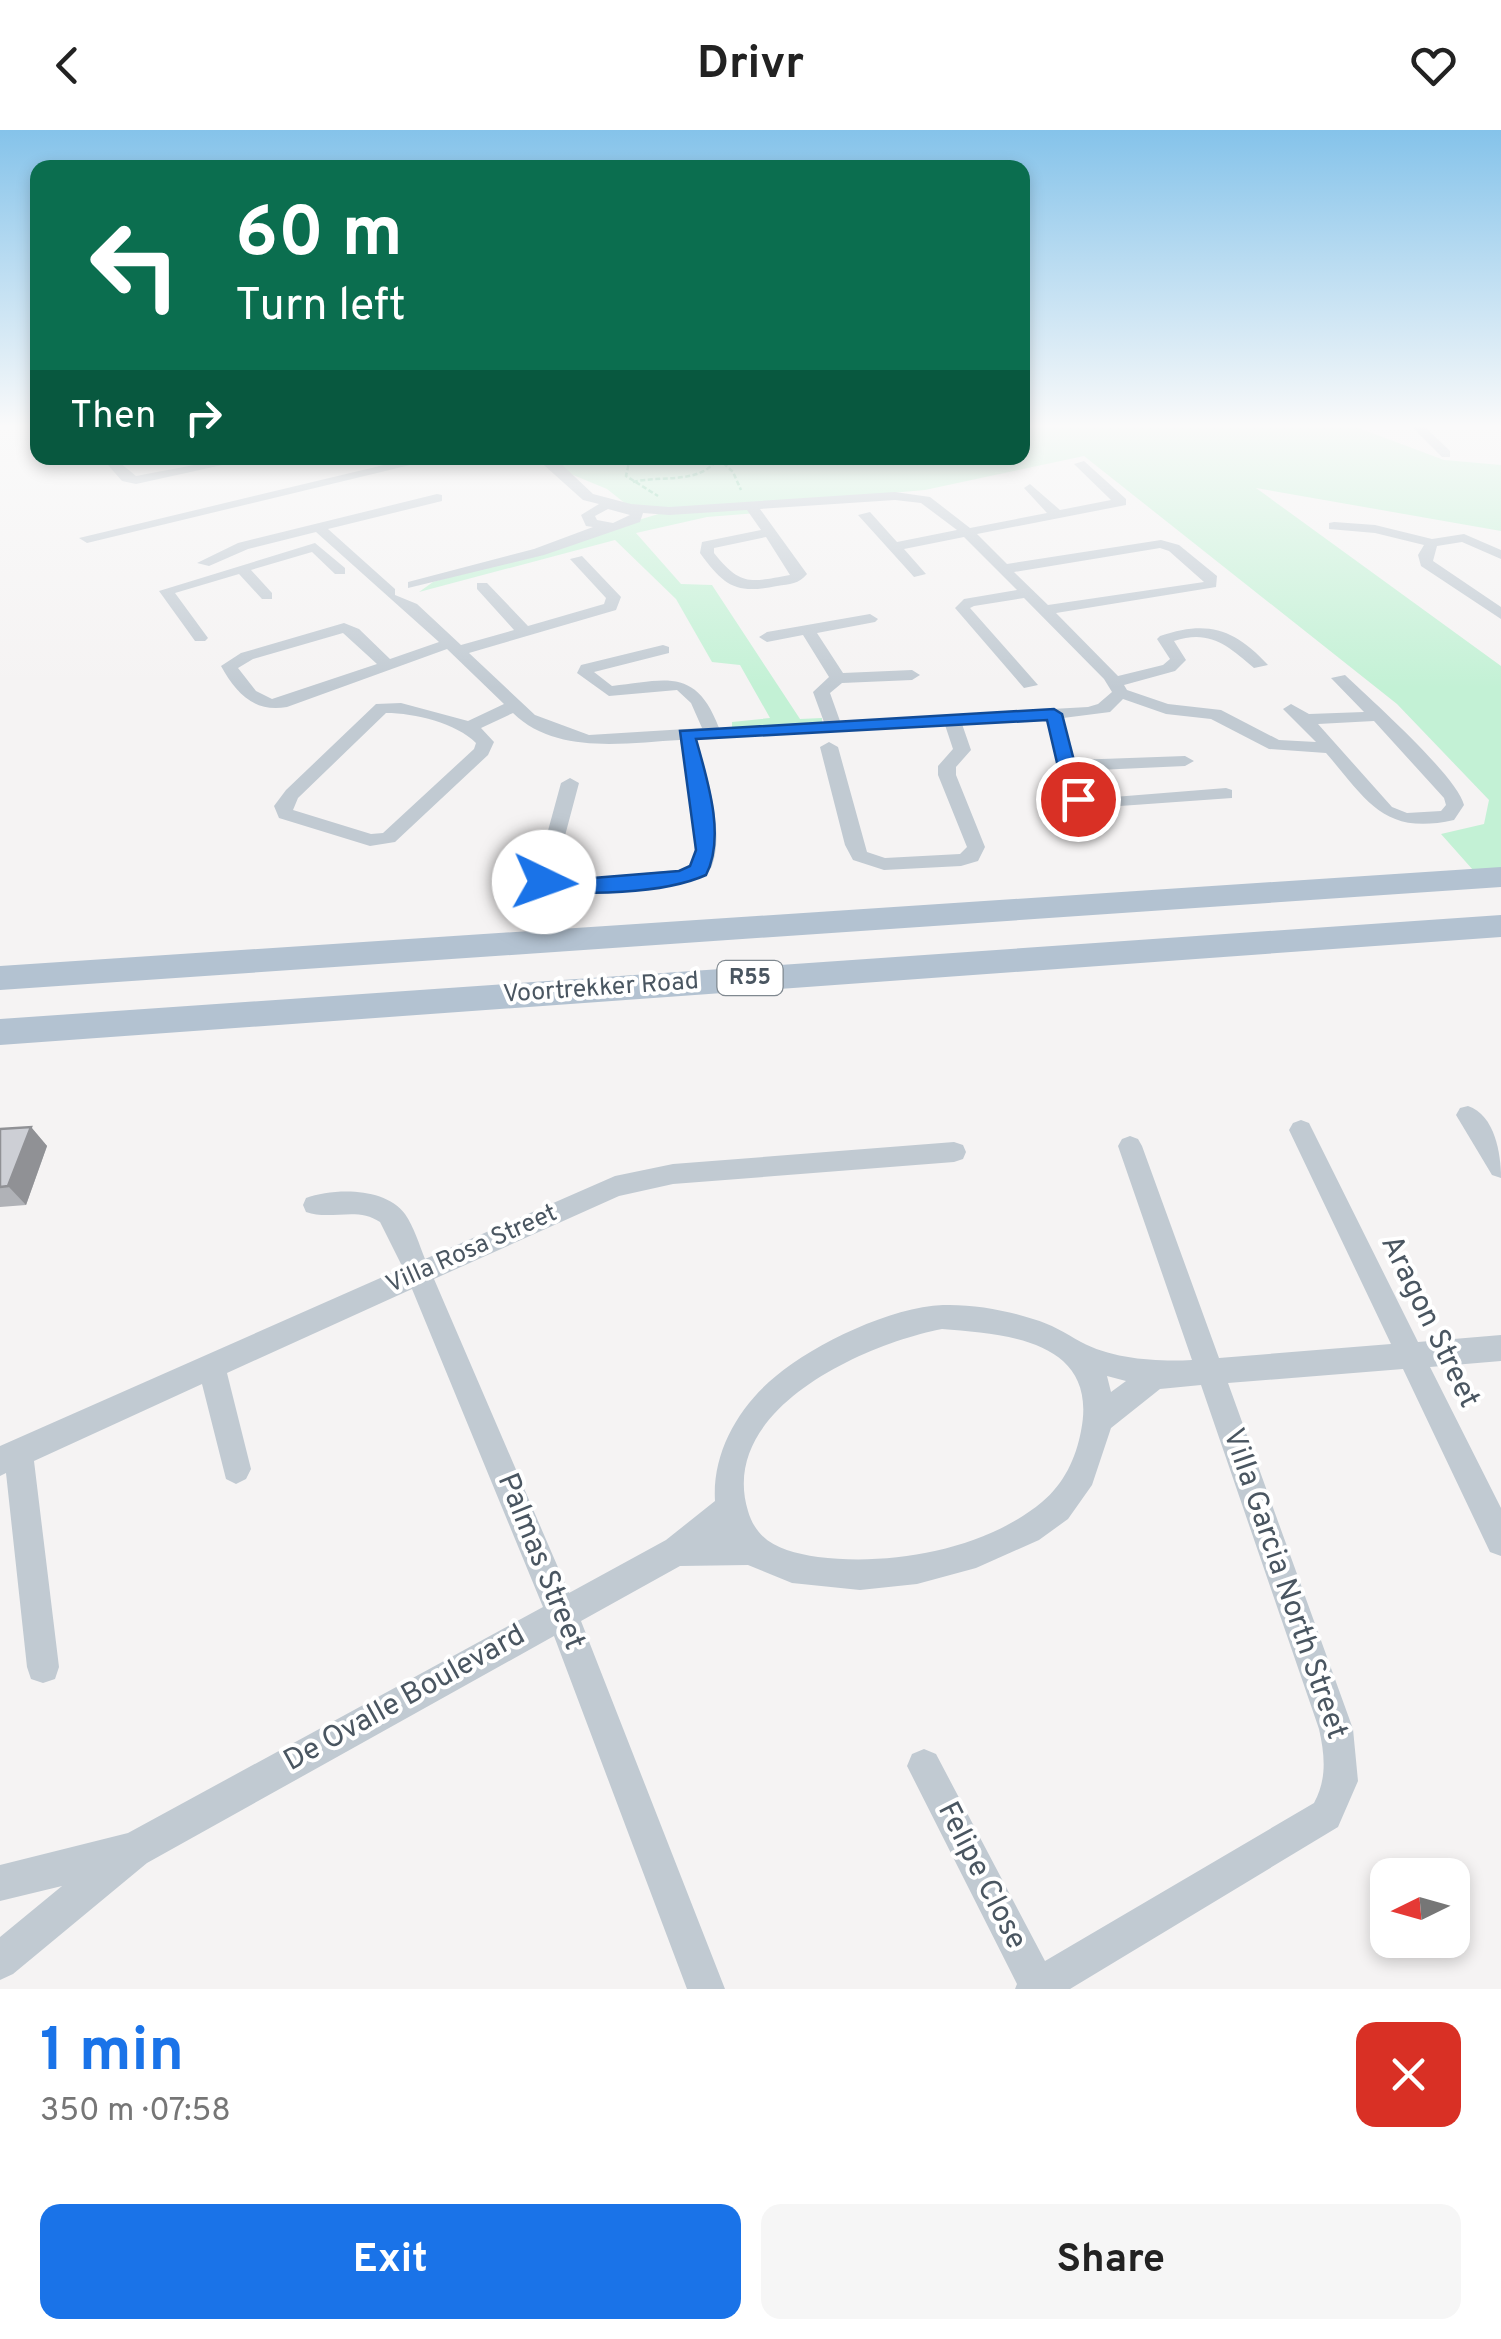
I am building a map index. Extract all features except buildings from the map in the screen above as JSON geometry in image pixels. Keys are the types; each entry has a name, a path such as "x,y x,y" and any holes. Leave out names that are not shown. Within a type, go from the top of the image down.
{"main road":[{"name":"Voortrekker Road","path":"0,978 1501,876"},
{"name":"Voortrekker Road","path":"0,1036 95,1026 1501,926"}],"street":[{"path":"87,538 191,514"},
{"path":"220,575 204,564 244,546 375,514"},
{"path":"570,539 585,514"},
{"path":"594,514 607,527"},
{"path":"406,591 607,527 624,526 626,514"},
{"path":"755,514 770,532 797,568 798,578 737,586 728,581 706,551 716,541 770,532"},
{"path":"864,514 920,574"},
{"path":"946,514 1118,688 1166,710 1215,714 1275,745 1329,748"},
{"path":"893,547 1056,514"},
{"path":"1334,526 1375,529 1432,543 1464,538 1501,555"},
{"path":"319,528 406,591 453,648 514,706 538,724 577,738 603,741 1104,708 1118,688 1169,668 1178,660 1164,640 1204,630 1222,634 1260,665"},
{"path":"1432,543 1424,554 1426,563 1501,614"},
{"path":"1004,569 1162,544 1174,548 1212,578 1211,584 1204,587 1044,610"},
{"path":"200,638 166,591 315,547 340,572"},
{"path":"388,666 354,632 344,628 247,656 229,666 254,698 267,706 388,666 614,605 614,597 577,560"},
{"path":"242,569 266,596"},
{"path":"482,586 525,632"},
{"path":"1027,592 969,602 962,608 1030,685"},
{"path":"766,637 870,620"},
{"path":"807,629 838,678"},
{"path":"663,650 602,662 586,668 585,673 609,690 685,686 698,698 712,733"},
{"path":"834,726 821,692 838,678 912,675"},
{"path":"1339,678 1378,716 1453,796 1455,805 1448,816 1392,815 1298,714 1378,716"},
{"path":"470,727 485,742 482,751 388,838 370,840 285,814 284,803 292,794 382,708 401,708 470,727 514,706"},
{"path":"1054,714 1071,784 1084,806 1226,794"},
{"path":"830,747 860,856 884,864 961,860 971,857 976,847 948,775 947,766 962,750 952,720"},
{"path":"570,783 561,824 543,869 544,882 568,886 692,874 704,864 706,850 698,780 686,735"},
{"path":"1068,766 1185,760"},
{"path":"1468,1115 1501,1168"},
{"name":"Aragon Street","path":"1301,1130 1501,1541"},
{"name":"Villa Garcia North Street","path":"1036,1988 1326,1815 1339,1790 1343,1752 1130,1146"},
{"name":"Villa Rosa Street","path":"9,1457 638,1180 954,1152"},
{"name":"Palmas Street","path":"315,1204 356,1203 382,1208 398,1223 561,1612 706,1989"},
{"path":"753,1550 730,1508 729,1470 739,1444 757,1416 794,1378 856,1344 920,1320 962,1318 1034,1332 1082,1356 1154,1376 1501,1348"},
{"name":"De Ovalle Boulevard","path":"677,1551 753,1550 778,1564 866,1576 925,1567 1007,1538 1050,1514 1066,1499 1086,1466 1100,1420 1098,1384 1082,1356"},
{"path":"212,1366 236,1469"},
{"path":"1100,1420 1154,1376"},
{"path":"9,1457 43,1668"},
{"name":"De Ovalle Boulevard","path":"0,1961 134,1850 677,1551 730,1508"},
{"name":"Felipe Close","path":"924,1766 1036,1988"},
{"name":"De Ovalle Boulevard","path":"0,1883 134,1850"}],"green space":[{"path":"659,514 748,514 707,517 636,533 681,584 712,585 800,719 822,718 822,727 732,732 732,722 770,718 740,665 712,662 676,599 615,540 419,592 433,582"},
{"path":"1157,514 1291,514 1501,666 1501,868 1473,870 1441,834 1484,824 1489,800 1397,704"},
{"path":"1403,514 1501,514 1501,531"}],"route":[{"path":"544,882 556,887 683,877 699,870 706,850 698,780 686,735 1054,714 1078,799"}]}
